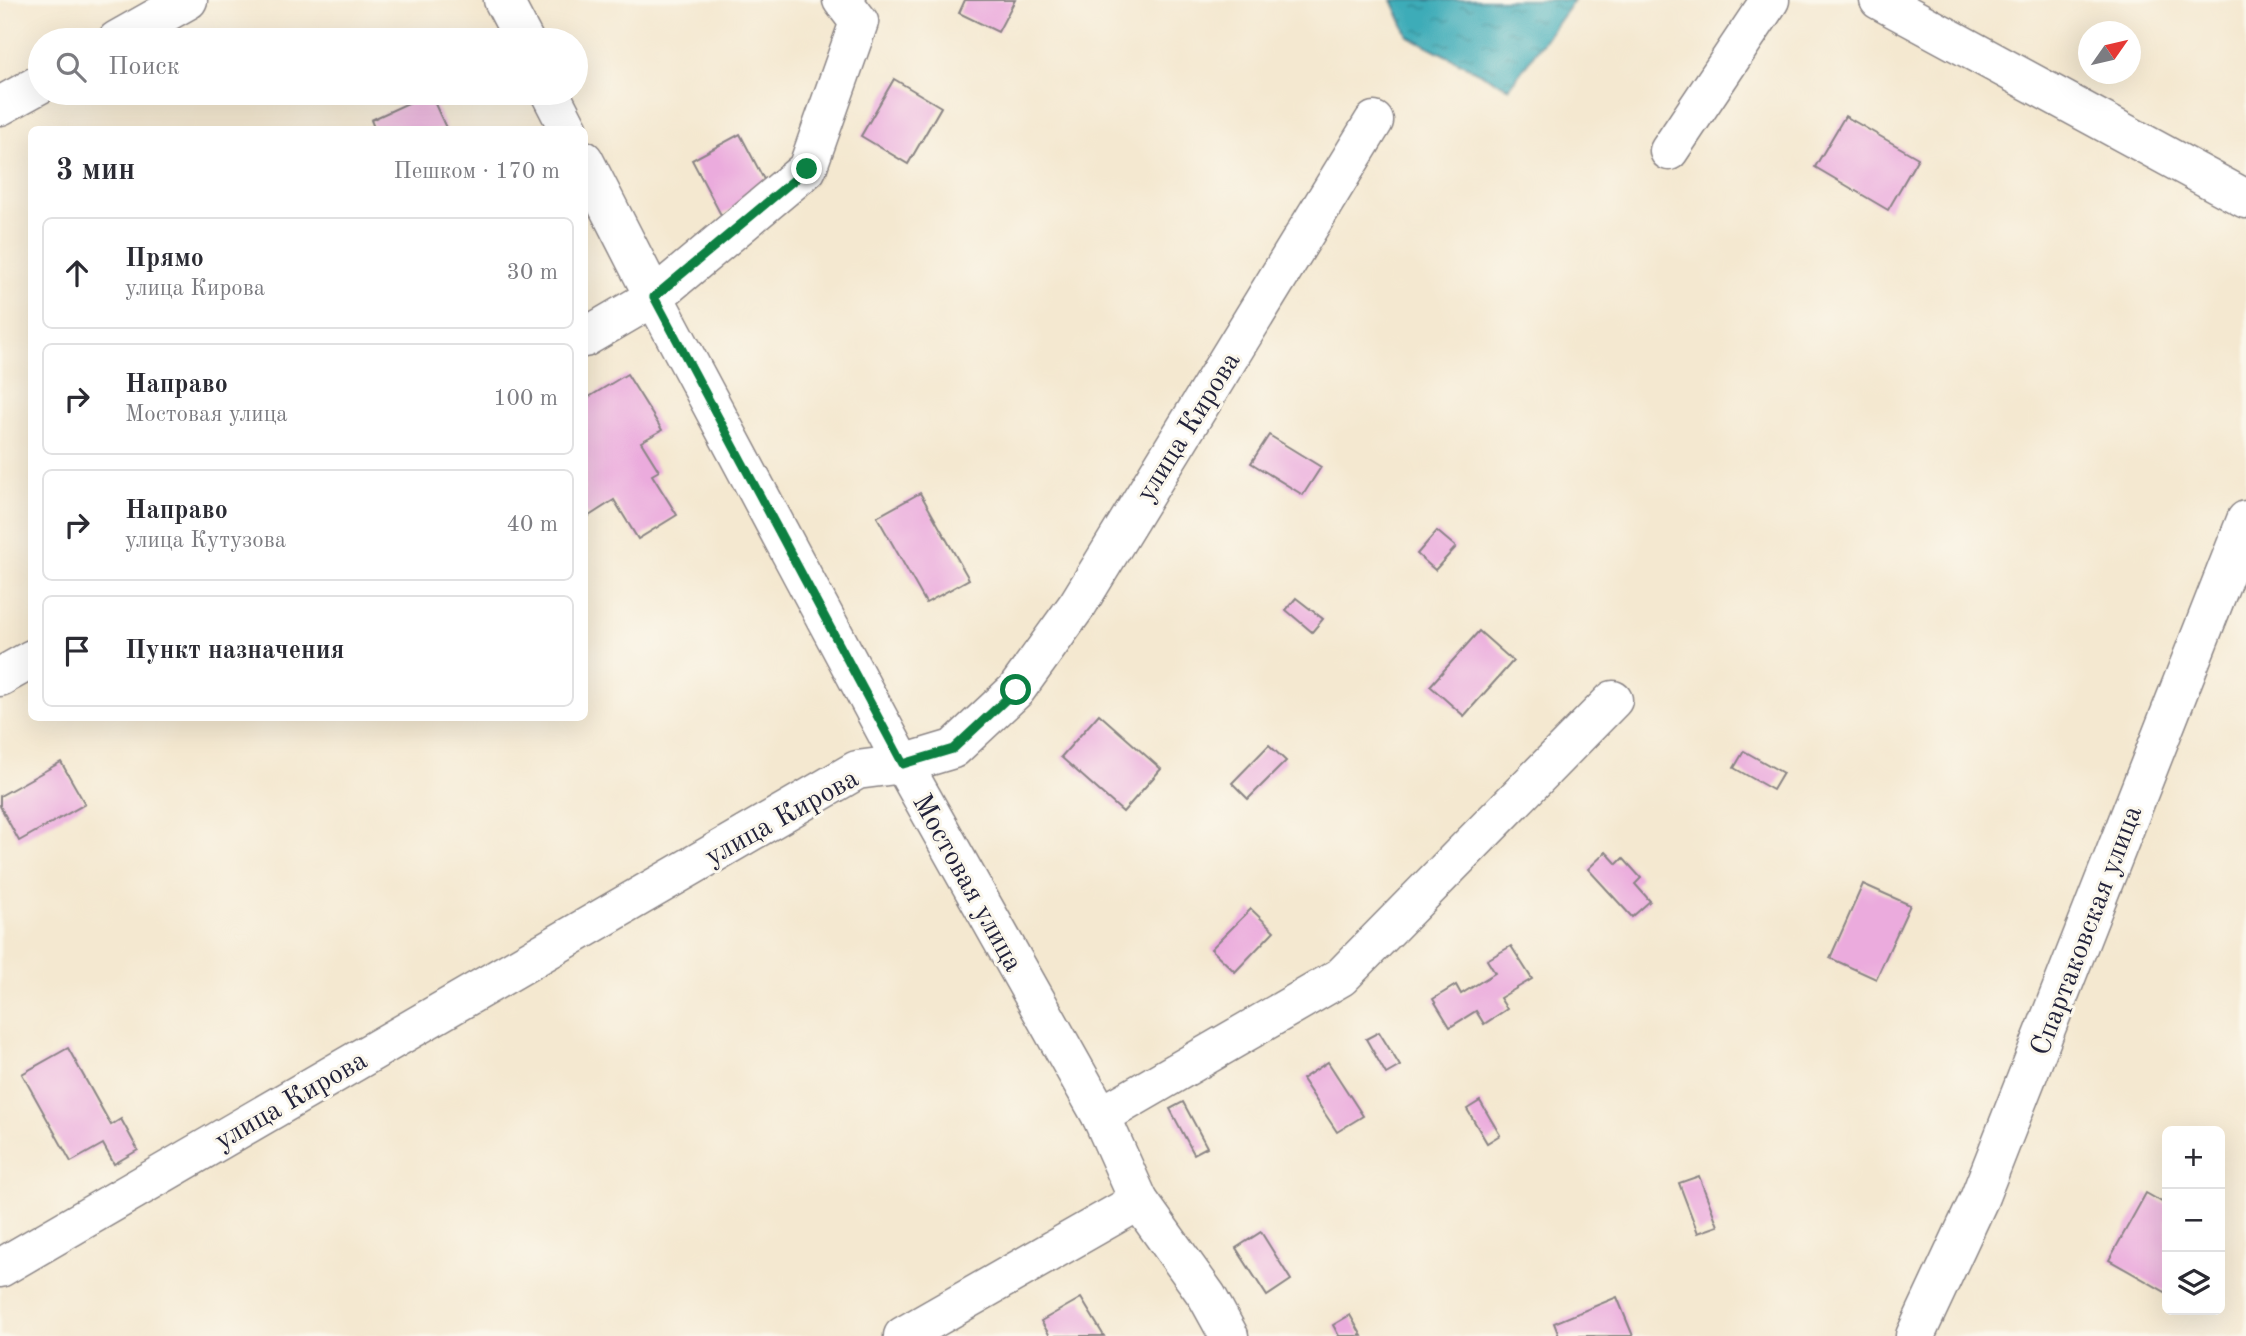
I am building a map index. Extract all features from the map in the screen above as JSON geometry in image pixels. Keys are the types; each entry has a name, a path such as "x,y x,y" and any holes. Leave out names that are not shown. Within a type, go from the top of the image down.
{"street":[{"path":"138,28 188,0"},
{"path":"503,0 518,28"},
{"path":"588,336 654,297 807,169 859,22 842,0"},
{"path":"1669,151 1770,0"},
{"path":"1879,0 2246,199"},
{"path":"0,106 28,91"},
{"path":"556,105 567,126"},
{"name":"улица Кирова","path":"0,1268 857,769 903,764 953,749 1016,690 1078,604 1374,121"},
{"name":"Мостовая улица","path":"588,168 903,764 1101,1116 1139,1201 1207,1296 1228,1336"},
{"name":"Спартаковская улица","path":"1915,1336 1979,1199 2246,520"},
{"path":"0,677 28,661"},
{"path":"1101,1116 1341,977 1613,700"},
{"path":"903,1336 1139,1201"}],"water":[{"path":"1392,0 1574,0 1509,88 1408,36"}],"building":[{"path":"965,0 1015,0 998,32 959,13"},
{"path":"894,79 941,107 908,164 861,136"},
{"path":"404,105 436,105 445,126 373,126 371,120"},
{"path":"1845,116 1918,158 1888,210 1815,167"},
{"path":"740,134 769,189 721,215 692,160"},
{"path":"627,374 662,430 641,442 659,471 652,475 677,515 638,539 614,500 588,515 588,398"},
{"path":"1269,435 1321,467 1303,495 1251,463"},
{"path":"920,493 969,579 926,603 877,517"},
{"path":"1437,531 1456,547 1435,570 1417,554"},
{"path":"1296,598 1323,619 1312,632 1286,610"},
{"path":"1479,631 1513,661 1464,716 1430,686"},
{"path":"1099,714 1161,769 1123,812 1061,757"},
{"path":"1269,745 1286,761 1248,799 1232,783"},
{"path":"1744,751 1783,773 1773,790 1734,768"},
{"path":"61,762 85,804 19,841 0,806 0,796"},
{"path":"1606,852 1617,864 1623,858 1641,878 1635,884 1650,901 1632,917 1588,869"},
{"path":"1863,884 1910,905 1876,979 1830,958"},
{"path":"1251,909 1274,931 1235,972 1211,949"},
{"path":"1511,946 1532,979 1500,998 1507,1009 1484,1024 1476,1011 1450,1027 1433,999 1456,985 1461,994 1495,973 1487,960"},
{"path":"1379,1032 1400,1066 1386,1074 1366,1039"},
{"path":"68,1048 111,1125 121,1119 138,1150 114,1164 103,1144 71,1162 22,1074"},
{"path":"1328,1062 1363,1116 1337,1132 1302,1079"},
{"path":"1480,1101 1500,1135 1487,1143 1467,1109"},
{"path":"1183,1102 1207,1147 1194,1154 1170,1109"},
{"path":"1699,1176 1718,1226 1698,1233 1679,1183"},
{"path":"2146,1193 2162,1202 2162,1290 2109,1260"},
{"path":"1261,1232 1291,1280 1267,1296 1236,1248"},
{"path":"1617,1297 1633,1336 1559,1336 1554,1323"},
{"path":"1081,1298 1104,1336 1050,1336 1041,1321"},
{"path":"1350,1315 1362,1336 1339,1336 1333,1325"}],"route":[{"path":"807,169 654,297 903,764 953,749 1016,690"}]}
